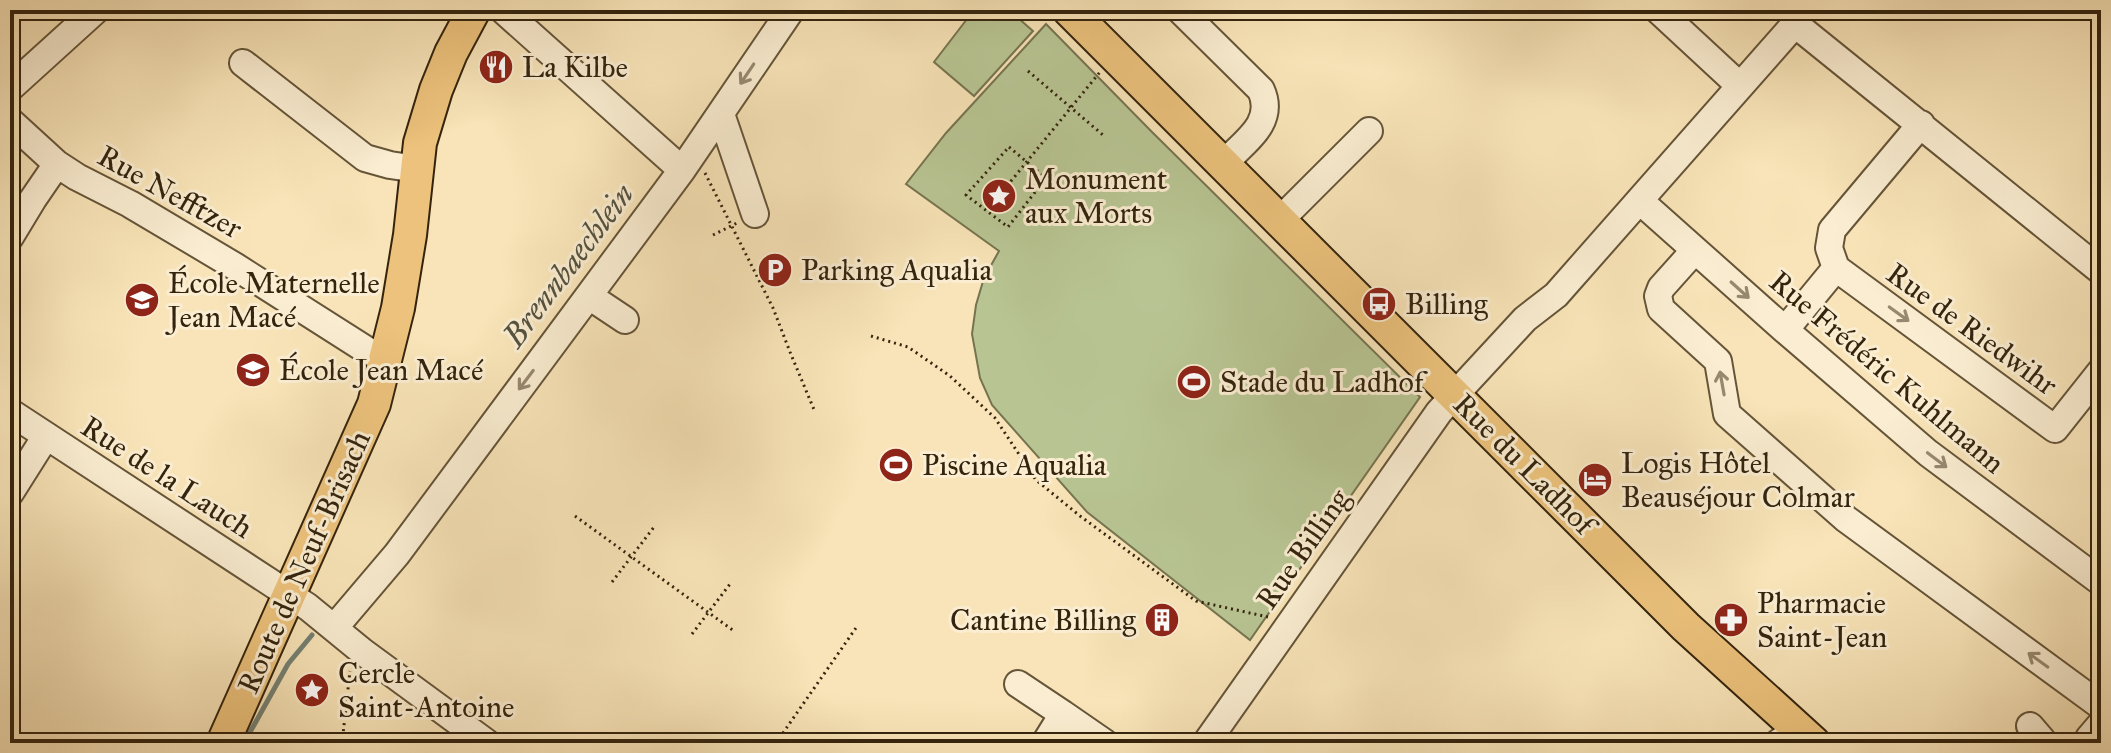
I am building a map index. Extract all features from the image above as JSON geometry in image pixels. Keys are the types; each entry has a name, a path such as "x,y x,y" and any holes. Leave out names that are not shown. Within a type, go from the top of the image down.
{"main road":[{"name":"Route de Neuf-Brisach","path":"223,743 374,404 398,308 420,143 451,53 474,10"},
{"name":"Rue du Ladhof","path":"1069,10 1797,738"}],"street":[{"path":"13,79 96,10"},
{"path":"503,10 688,161"},
{"path":"335,627 406,542 589,296 688,161 791,10"},
{"path":"1180,10 1261,90 1266,101 1262,124 1223,164"},
{"path":"1658,10 1740,86"},
{"name":"Rue Billing","path":"1218,739 1439,412 1525,319 1556,295 1795,24 1921,124"},
{"path":"243,63 365,158 417,169"},
{"path":"721,114 755,214"},
{"name":"Rue Nefftzer","path":"10,121 57,164 77,177 130,204 236,267 368,351 387,358"},
{"path":"1785,330 1836,268 1829,248 1832,230 1921,124 2101,271"},
{"path":"1279,221 1369,131"},
{"path":"10,237 57,164"},
{"name":"Rue Frédéric Kuhlmann","path":"1640,201 1928,453 2101,582"},
{"path":"1695,250 1661,288 1658,296 1661,309 1718,361 1727,414 1846,519 2101,706"},
{"name":"Rue de Riedwihr","path":"1836,268 2055,429 2100,375"},
{"path":"589,296 625,320"},
{"name":"Rue de la Lauch","path":"10,412 335,627 363,652 487,743"},
{"path":"10,493 46,436"},
{"path":"1018,684 1105,743"},
{"path":"1045,743 1063,714"}],"path":[{"path":"1007,186 1114,54"},
{"path":"1028,71 1103,135"},
{"path":"1009,147 1027,162 1046,178 1008,227 966,195 1009,147"},
{"path":"688,161 731,226 773,308 815,412"},
{"path":"713,235 755,214"},
{"path":"871,336 908,347 950,376 995,418 1036,480 1196,601 1272,618"},
{"path":"575,516 734,631"},
{"path":"612,582 654,527"},
{"path":"692,634 730,584"},
{"path":"776,743 858,625"},
{"path":"342,743 351,667 363,652"}],"green space":[{"path":"974,10 1009,10 1033,31 974,96 934,62"},
{"name":"Stade du Ladhof","path":"1046,24 1420,397 1250,640 1087,512 992,405 980,378 972,334 984,278 999,251 906,184 946,133"}],"waterway":[{"name":"Brennbaechlein","path":"244,743 288,664 312,635"}],"place":[{"name":"La Kilbe","path":"496,67"},
{"name":"Monument aux Morts","path":"999,196"},
{"name":"Parking Aqualia","path":"775,270"},
{"name":"École Maternelle Jean Macé","path":"142,300"},
{"name":"Billing","path":"1379,304"},
{"name":"École Jean Macé","path":"253,370"},
{"name":"Stade du Ladhof","path":"1194,382"},
{"name":"Piscine Aqualia","path":"896,465"},
{"name":"Logis Hôtel Beauséjour Colmar","path":"1595,480"},
{"name":"Cantine Billing","path":"1162,620"},
{"name":"Pharmacie Saint-Jean","path":"1731,620"},
{"name":"Cercle Saint-Antoine","path":"312,690"}]}
